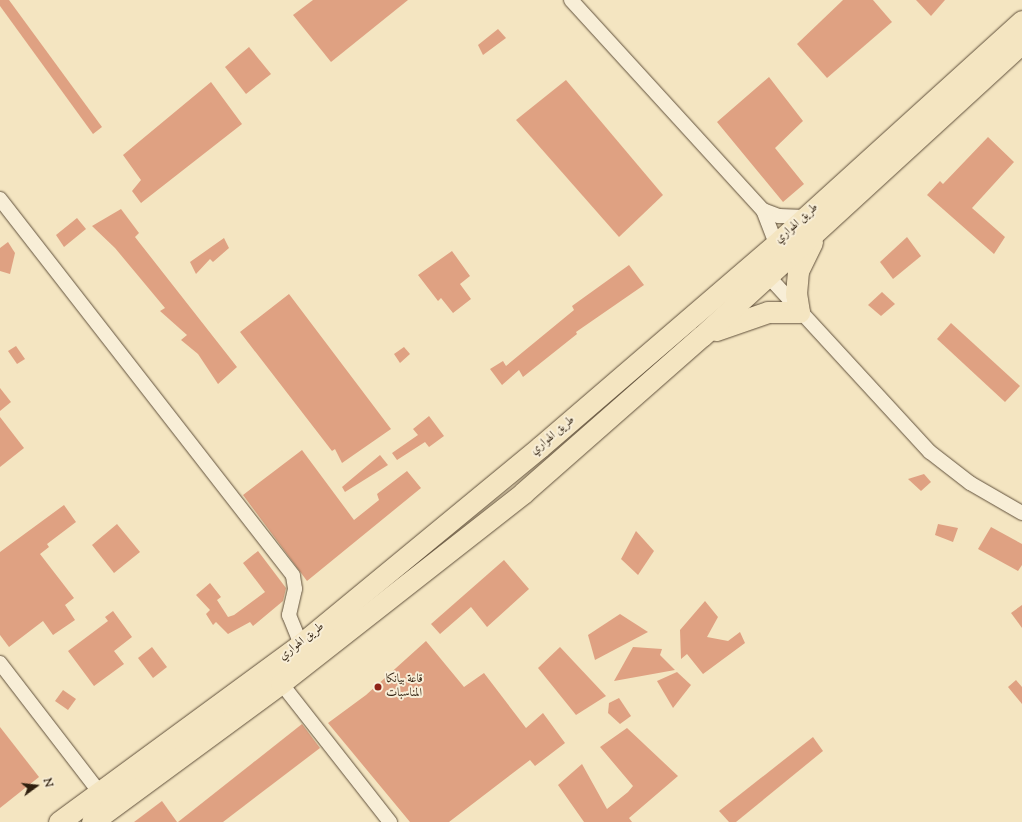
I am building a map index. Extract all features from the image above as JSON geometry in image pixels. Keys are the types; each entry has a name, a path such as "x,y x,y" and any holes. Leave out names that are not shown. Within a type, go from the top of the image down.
{"highway":[{"name":"طريق الهواري","path":"59,822 301,644 357,609 523,492 702,336 768,276 813,222 1022,21"},
{"name":"طريق الهواري","path":"92,822 281,683 357,609 540,447 776,244 813,222 1022,42"},
{"path":"702,336 758,314 778,310 799,312 796,294 798,271 813,222"}],"street":[{"path":"570,0 763,210 776,244"},
{"path":"0,199 293,576 295,589 289,615 301,644"},
{"path":"763,210 779,216 813,222"},
{"path":"768,276 799,312 930,452 970,483 1022,513"},
{"path":"0,663 100,793"},
{"path":"281,683 390,822"}],"building":[{"path":"0,0 9,0 102,127 93,134 0,6"},
{"path":"313,0 408,0 331,62 293,15"},
{"path":"843,0 873,0 892,22 827,78 797,44"},
{"path":"916,0 945,0 931,16"},
{"path":"498,29 506,38 483,55 478,45"},
{"path":"249,47 271,74 246,94 225,67"},
{"path":"769,77 803,121 775,148 804,184 783,202 717,122"},
{"path":"566,80 663,195 619,237 516,120"},
{"path":"211,82 242,124 141,203 132,191 141,180 123,155"},
{"path":"988,137 1014,162 972,208 1005,237 994,254 927,195 940,181 943,184"},
{"path":"121,209 139,233 135,237 237,367 218,384 198,354 181,340 187,335 160,311 165,308 115,248 92,226"},
{"path":"77,218 86,229 64,247 56,235"},
{"path":"907,237 921,256 893,279 880,262"},
{"path":"224,238 229,248 213,262 210,259 196,274 190,262"},
{"path":"8,242 15,253 10,274 0,271 0,248"},
{"path":"452,251 470,276 460,284 471,299 453,313 441,298 438,301 418,275"},
{"path":"629,265 644,285 576,332 577,334 523,377 519,370 502,385 490,369 503,361 506,366 574,310 572,306"},
{"path":"882,292 895,304 881,316 868,305"},
{"path":"289,294 391,429 342,463 335,449 332,451 240,332"},
{"path":"951,323 1020,386 1005,402 937,339"},
{"path":"16,346 25,359 17,364 8,351"},
{"path":"404,347 410,354 400,363 394,354"},
{"path":"0,388 11,402 0,411"},
{"path":"429,416 444,436 429,447 425,442 397,460 392,453 418,435 413,429"},
{"path":"0,417 24,448 0,467"},
{"path":"302,450 354,520 379,500 377,494 407,471 421,488 307,581 243,495"},
{"path":"380,455 388,465 345,492 342,487"},
{"path":"924,474 931,482 921,491 908,479"},
{"path":"64,505 76,522 47,544 49,547 40,554 74,598 65,605 75,620 53,635 43,621 9,647 0,635 0,552"},
{"path":"117,524 140,552 114,573 92,545"},
{"path":"938,524 958,528 953,542 935,535"},
{"path":"991,527 1022,544 1022,565 1018,571 978,549"},
{"path":"636,531 654,551 638,575 621,559"},
{"path":"258,551 286,588 283,601 253,626 250,622 228,634 216,622 213,625 206,614 210,610 196,595 210,583 221,597 217,600 228,617 234,615 265,592 243,563"},
{"path":"504,560 529,589 487,627 471,607 440,634 431,624"},
{"path":"705,601 718,617 707,637 728,641 740,632 745,643 703,674 687,654 681,659 680,630"},
{"path":"1022,605 1022,628 1011,613"},
{"path":"113,611 132,637 114,651 124,664 94,686 68,651 108,621 105,617"},
{"path":"620,614 648,632 595,660 588,635"},
{"path":"426,641 464,687 484,673 526,728 543,713 565,743 535,766 530,760 449,822 410,822 328,723 366,695"},
{"path":"152,647 167,667 153,678 138,658"},
{"path":"560,647 606,696 576,715 538,668"},
{"path":"633,647 662,649 660,655 675,670 614,681"},
{"path":"677,672 691,685 673,708 657,681"},
{"path":"1016,680 1022,687 1022,704 1008,687"},
{"path":"63,690 76,699 68,710 55,701"},
{"path":"619,698 631,716 620,724 608,713 609,703"},
{"path":"302,724 320,748 223,822 178,822"},
{"path":"0,727 39,777 0,808"},
{"path":"627,728 678,776 629,818 632,822 584,822 558,785 582,764 607,809 628,792 633,786 600,747"},
{"path":"813,737 823,751 736,822 729,822 719,811"},
{"path":"162,801 177,822 134,822"}],"place":[{"name":"قاعة بيانكا المناسبات","path":"378,687"}]}
